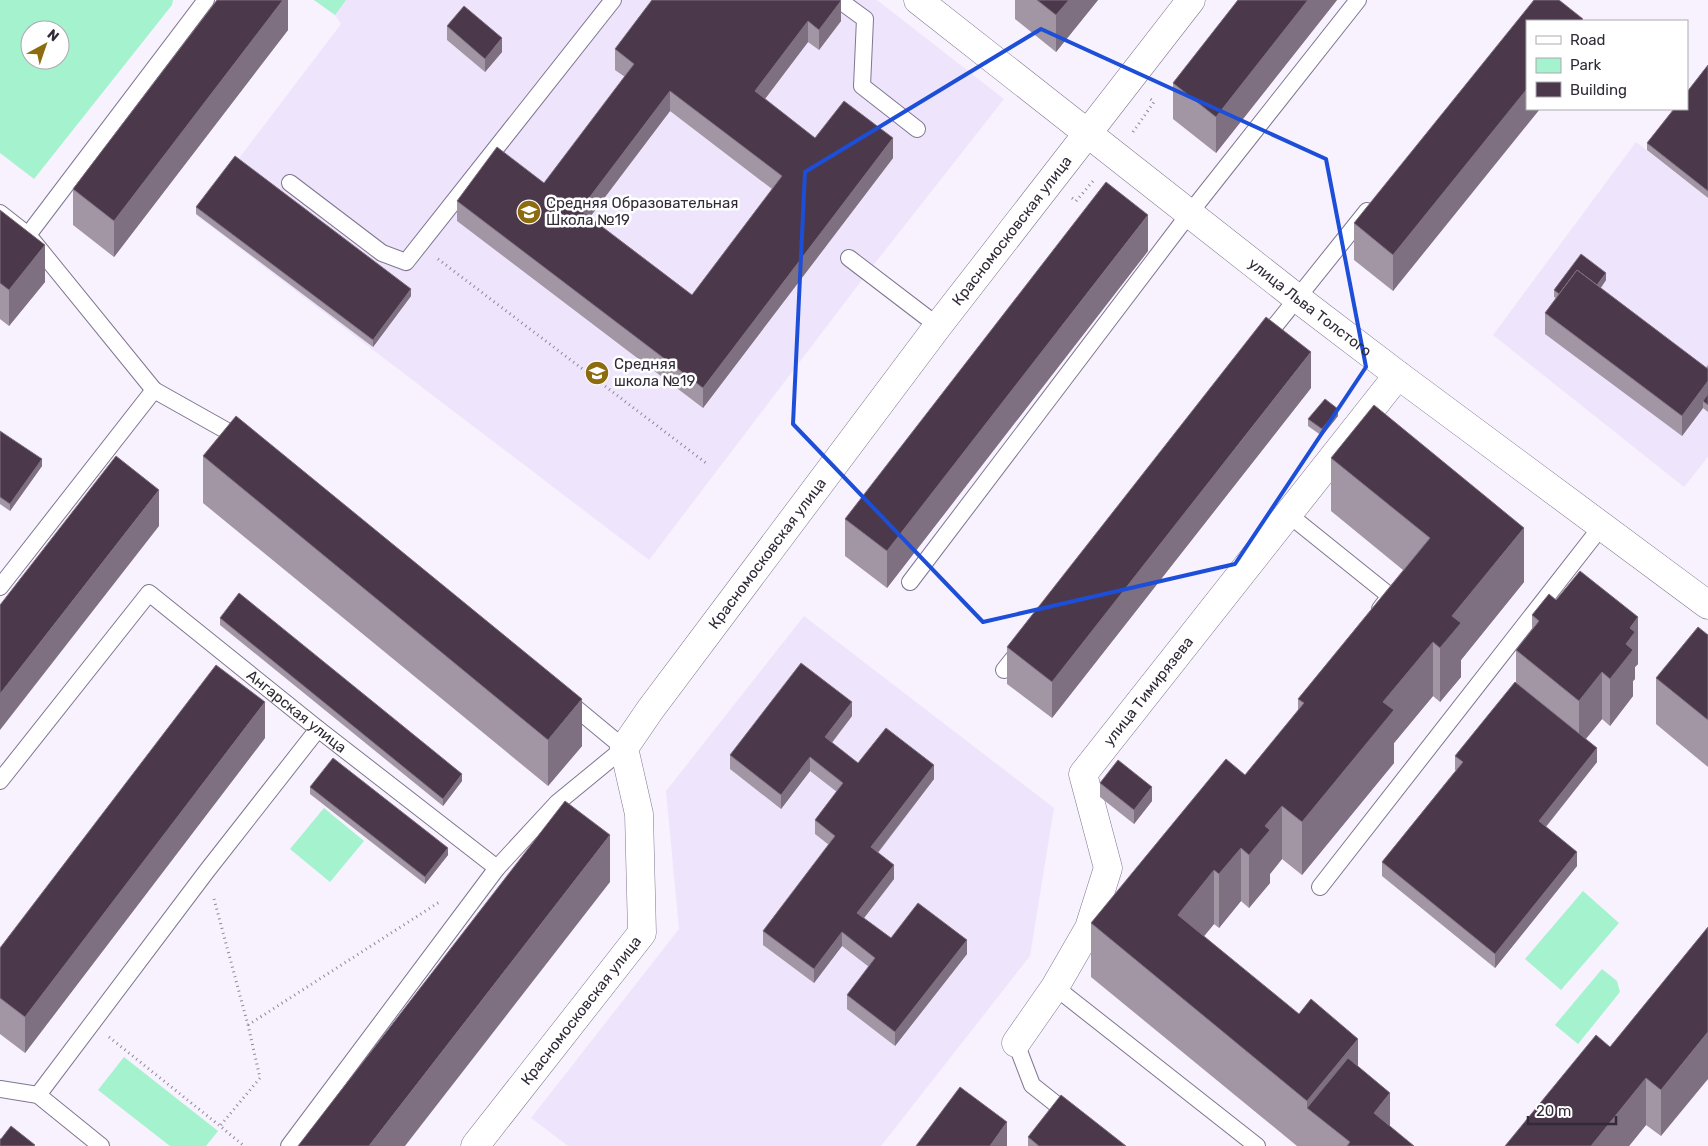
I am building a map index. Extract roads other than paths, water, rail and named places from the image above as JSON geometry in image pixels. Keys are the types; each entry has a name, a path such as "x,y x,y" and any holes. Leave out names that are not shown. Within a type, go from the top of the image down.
{"street":[{"name":"улица Льва Толстого","path":"918,0 1297,298 1601,527 1708,605"},
{"name":"Красномосковская улица","path":"475,1146 642,932 639,814 624,748 662,694 938,326 1191,0"},
{"name":"улица Тимирязева","path":"1016,1043 1055,987 1090,928 1108,868 1083,774 1398,375"}],"lane":[{"path":"28,235 206,0"},
{"path":"290,184 382,253 406,262 614,0"},
{"path":"839,0 865,19 862,86 917,129"},
{"path":"910,582 1189,214 1358,0"},
{"path":"1255,352 1377,198"},
{"path":"0,213 28,235 154,390 253,446"},
{"path":"849,258 938,326"},
{"path":"0,587 154,390"},
{"path":"1288,514 1390,596 1372,620"},
{"path":"1320,887 1601,527"},
{"name":"Ангарская улица","path":"0,781 149,593 318,729 497,868"},
{"path":"1004,670 1028,639"},
{"path":"289,1146 497,868 557,803 624,748 555,691"},
{"path":"38,1095 206,872 318,729"},
{"path":"1055,987 1257,1146"},
{"path":"1016,1043 1032,1085 1087,1128"},
{"path":"0,1089 38,1095 101,1146"}],"place":[{"name":"Средняя Образовательная Школа №19","path":"529,212"},
{"name":"Средняя школа №19","path":"597,373"}]}
